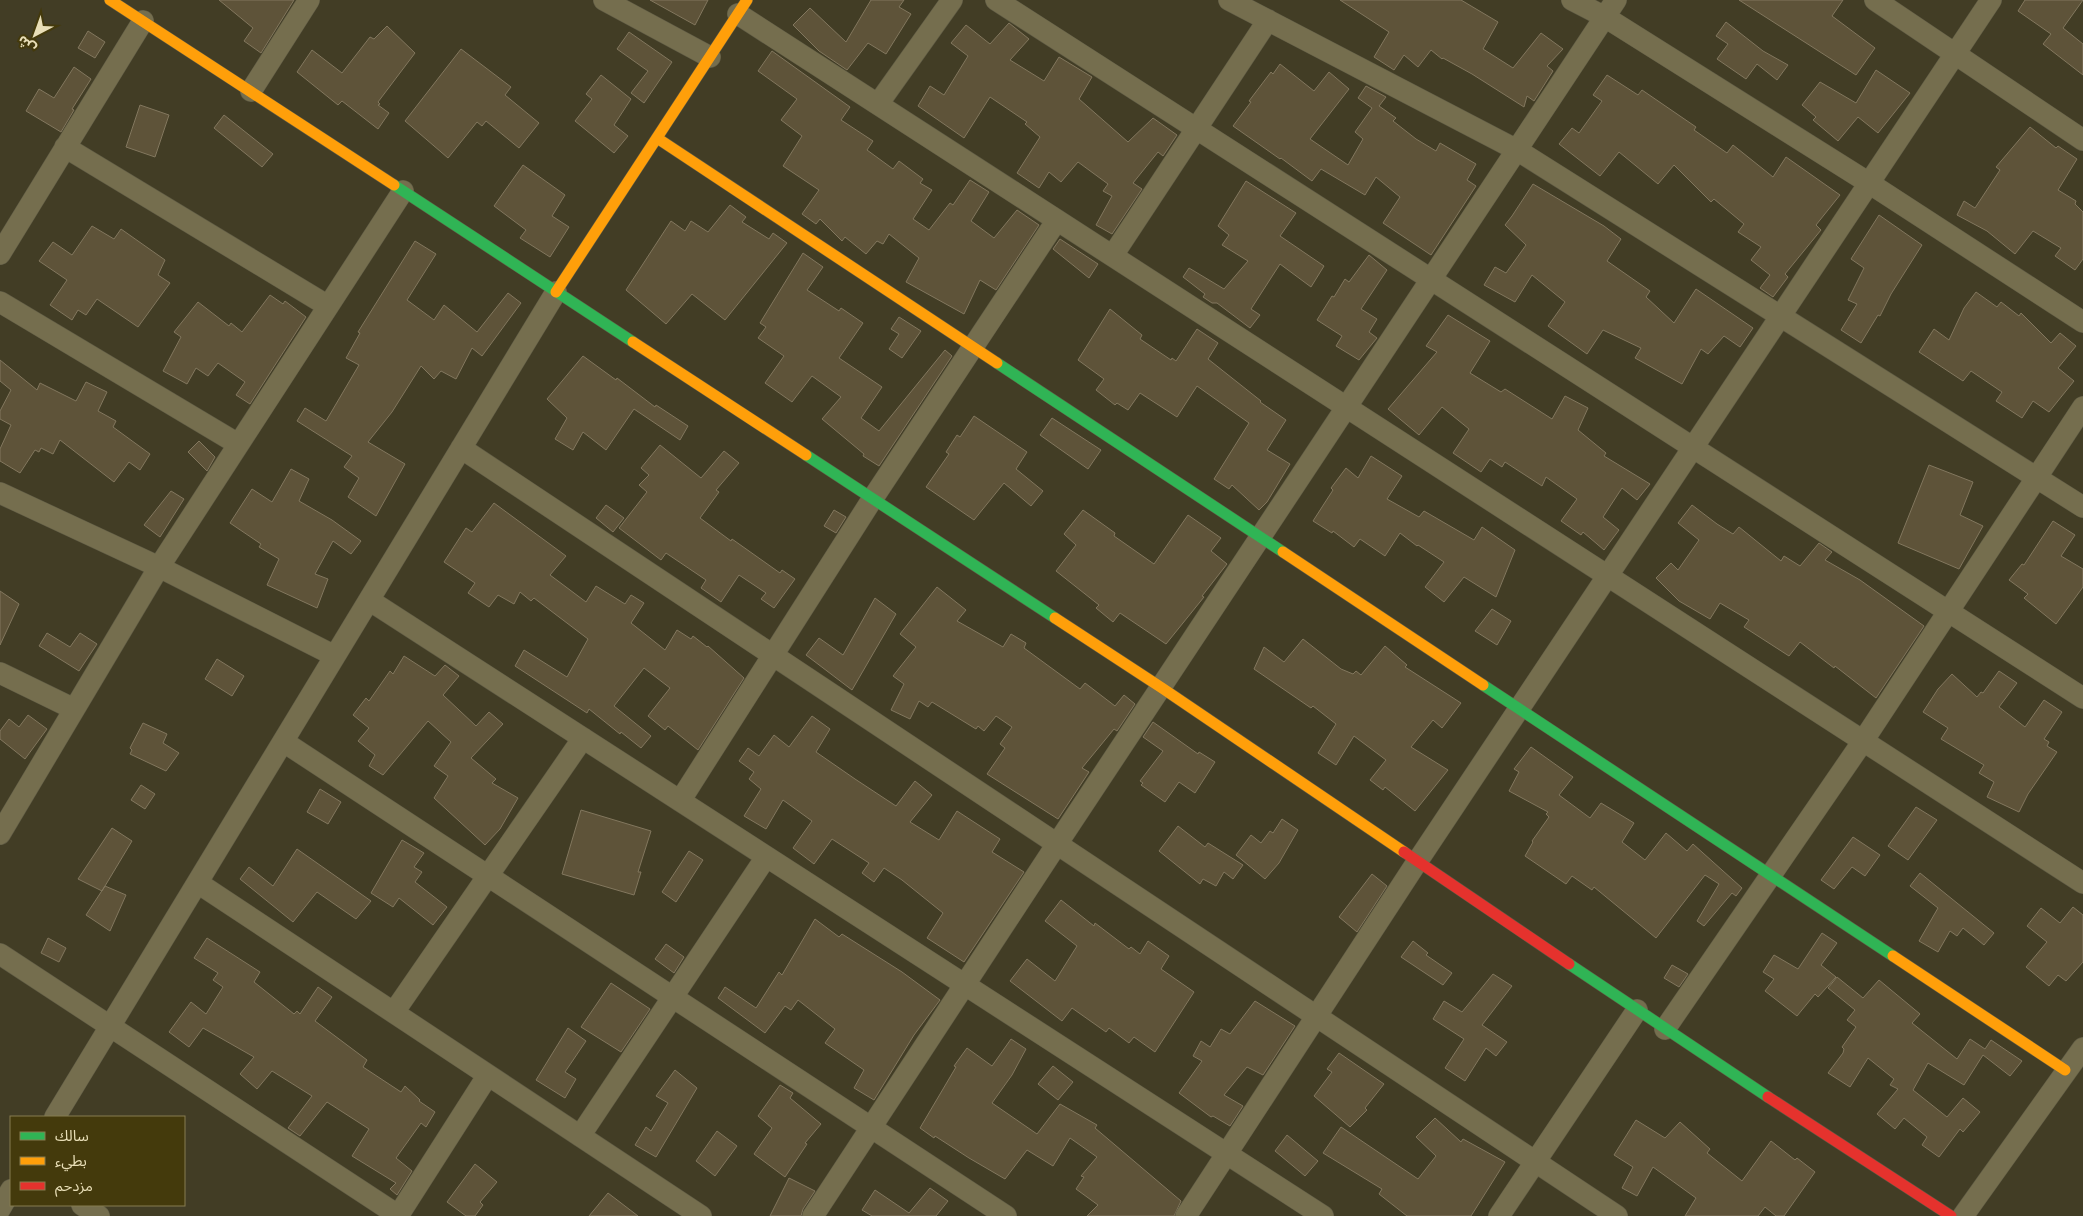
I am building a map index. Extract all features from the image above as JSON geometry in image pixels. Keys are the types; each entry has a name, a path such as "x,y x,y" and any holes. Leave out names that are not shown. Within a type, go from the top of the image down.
{"main road":[{"path":"110,0 1162,688 1665,1029 1951,1216"},
{"path":"556,292 742,7"},
{"path":"657,138 2065,1070"}],"street":[{"path":"252,92 309,0"},
{"path":"604,0 710,57"},
{"path":"878,104 952,0"},
{"path":"996,0 2083,698"},
{"path":"1229,0 1517,150 2083,507"},
{"path":"1572,0 1611,9 1869,184 2083,322"},
{"path":"1874,0 2083,140"},
{"path":"1186,1216 1417,862 1991,0"},
{"path":"742,7 878,104 2083,883"},
{"path":"813,1216 964,984 1611,9"},
{"path":"0,254 143,20"},
{"path":"1113,255 1268,20"},
{"path":"65,147 328,306"},
{"path":"0,834 159,568 403,191"},
{"path":"680,801 873,498 1057,220"},
{"path":"56,1116 556,292"},
{"path":"0,302 238,444"},
{"path":"1665,1029 1863,741 2083,407"},
{"path":"462,448 1617,1216"},
{"path":"0,493 159,568 335,656"},
{"path":"369,600 1323,1216"},
{"path":"0,673 74,709"},
{"path":"394,1012 584,738"},
{"path":"284,742 1006,1216"},
{"path":"580,1136 766,856"},
{"path":"198,883 701,1216"},
{"path":"0,954 399,1216 488,1075"},
{"path":"1498,1216 1637,1010"},
{"path":"1963,1216 2065,1070 2083,1048"},
{"path":"0,1208 10,1192"},
{"path":"84,1206 99,1216"}],"building":[{"path":"219,0 294,0 261,53 244,41 253,28"},
{"path":"650,0 708,0 695,25"},
{"path":"871,0 904,0 899,7 911,14 886,54 868,43 847,70 819,51 793,25 810,8 846,42"},
{"path":"1340,0 1461,0 1498,22 1483,49 1513,68 1541,33 1563,49 1547,66 1553,71 1534,101 1527,96 1524,107 1472,74 1442,59 1431,50 1418,67 1404,55 1394,70 1374,57 1389,32"},
{"path":"1739,0 1843,0 1832,16 1875,48 1856,75"},
{"path":"2025,0 2083,0 2063,28 2083,44 2083,75 2043,44 2051,34 2018,11"},
{"path":"1726,22 1763,51 1788,65 1777,80 1757,64 1746,79 1717,59 1728,44 1716,36"},
{"path":"1009,23 1029,39 1010,60 1044,81 1059,57 1092,77 1079,99 1128,142 1153,118 1177,135 1163,156 1158,152 1133,183 1142,189 1112,234 1096,225 1112,196 1103,191 1108,184 1078,162 1061,182 1049,172 1039,188 1017,173 1040,137 1025,124 1027,122 990,97 964,138 918,106 930,86 944,95 968,56 951,43 966,25 990,44"},
{"path":"387,26 415,53 378,102 380,104 378,105 389,113 378,129 342,101 338,105 297,72 312,50 342,73 370,37 374,39"},
{"path":"88,31 105,42 95,58 78,48"},
{"path":"629,32 672,62 644,103 631,93 648,71 617,49"},
{"path":"461,49 511,87 505,95 539,123 519,148 486,121 482,126 477,122 448,158 405,121"},
{"path":"772,51 850,107 841,120 873,141 867,150 893,169 899,161 923,179 920,183 932,190 913,219 929,230 950,203 953,205 970,180 989,192 971,221 994,238 1017,210 1039,225 996,290 980,280 964,314 906,282 919,258 889,234 883,244 877,241 866,254 845,237 842,241 820,219 816,224 802,214 819,190 783,166 802,136 781,120 797,99 758,71"},
{"path":"1280,64 1314,91 1329,72 1349,89 1310,139 1348,165 1363,139 1355,132 1372,108 1358,98 1366,86 1386,97 1379,106 1396,118 1393,121 1416,139 1436,151 1440,143 1476,164 1467,180 1476,186 1431,255 1383,223 1400,197 1376,177 1365,195 1321,169 1312,181 1233,126 1251,102 1249,101 1271,72 1273,74"},
{"path":"74,67 91,79 72,109 74,110 61,132 26,111 39,89 54,98"},
{"path":"1876,70 1910,93 1878,133 1858,117 1838,141 1813,120 1816,117 1802,105 1820,82 1856,103"},
{"path":"601,75 631,99 614,125 628,136 614,153 575,121 592,99 586,94"},
{"path":"1607,75 1638,95 1642,90 1696,127 1694,130 1727,153 1733,145 1773,177 1786,157 1840,195 1816,225 1821,230 1785,274 1788,277 1773,297 1760,288 1770,275 1751,260 1761,247 1738,232 1744,224 1714,199 1711,202 1674,165 1658,184 1619,152 1600,176 1559,144 1572,128 1579,133 1602,101 1593,95"},
{"path":"140,105 169,115 155,157 126,147"},
{"path":"224,115 273,154 262,167 214,128"},
{"path":"2030,127 2056,148 2058,146 2077,159 2058,190 2076,201 2075,204 2083,212 2083,259 2075,270 2055,256 2061,248 2033,231 2015,254 1987,231 1957,215 1964,201 1975,208 2000,170 1996,167"},
{"path":"523,165 565,195 552,216 569,227 550,257 520,238 526,230 494,206"},
{"path":"1246,181 1296,213 1280,236 1324,266 1311,287 1280,264 1251,309 1260,315 1250,328 1217,303 1212,303 1203,297 1205,294 1183,277 1189,268 1224,289 1248,261 1222,245 1229,235 1218,226"},
{"path":"1533,184 1604,226 1621,239 1607,261 1650,291 1646,297 1674,323 1696,289 1753,328 1740,347 1724,336 1708,354 1701,349 1682,384 1635,358 1641,348 1603,330 1587,354 1548,326 1565,302 1532,275 1515,302 1484,285 1495,267 1506,273 1526,245 1505,225"},
{"path":"730,205 746,217 742,222 769,239 773,233 787,243 725,320 692,294 666,324 626,290 671,221 685,231 691,221 708,232"},
{"path":"1879,215 1922,245 1891,294 1880,316 1878,315 1861,343 1841,330 1857,304 1848,300 1864,268 1851,259"},
{"path":"92,226 114,239 121,229 165,260 158,275 170,283 138,327 97,299 86,315 78,310 72,320 50,305 67,280 39,261 53,242 72,255"},
{"path":"1060,239 1098,264 1089,278 1053,249"},
{"path":"415,241 436,254 407,300 434,320 444,305 477,332 508,293 521,303 482,356 472,348 456,379 441,371 434,379 421,366 392,412 368,442 405,464 376,516 348,497 359,478 344,467 352,456 297,421 305,408 326,421 359,365 346,358 360,333 358,332"},
{"path":"803,253 823,267 807,290 839,311 841,308 863,323 839,358 882,387 861,418 879,431 945,350 952,356 879,466 863,456 864,454 822,419 841,397 812,376 792,402 765,383 784,356 758,338 766,327 760,323"},
{"path":"1369,255 1387,270 1361,309 1377,319 1369,332 1377,338 1359,360 1336,346 1342,336 1317,320 1345,279 1349,282"},
{"path":"1976,292 1997,307 2001,302 2019,316 2021,313 2051,343 2060,333 2076,346 2058,368 2074,381 2049,412 2033,401 2022,418 1996,401 2002,392 1971,371 1963,381 1919,352 1934,329 1949,340 1964,308"},
{"path":"270,295 283,304 285,301 306,317 250,404 236,395 245,382 218,363 208,376 196,368 187,384 163,371 181,337 174,332 198,302 229,326 231,323 242,332"},
{"path":"1110,309 1142,335 1140,339 1171,360 1172,358 1176,361 1197,329 1218,343 1208,359 1260,402 1286,420 1267,450 1290,464 1267,502 1259,510 1232,485 1229,489 1214,479 1249,423 1197,386 1177,417 1140,393 1128,410 1117,403 1115,405 1096,390 1104,379 1078,360"},
{"path":"1448,315 1490,341 1470,373 1501,392 1505,389 1552,419 1565,396 1588,408 1578,430 1606,453 1604,456 1650,484 1637,500 1622,488 1603,517 1619,530 1604,550 1583,532 1581,535 1561,521 1577,499 1546,477 1542,486 1505,462 1502,467 1490,459 1481,472 1453,453 1469,429 1442,407 1419,435 1388,409 1437,352 1426,346"},
{"path":"899,317 921,331 902,358 889,349 899,334 891,329"},
{"path":"583,356 616,380 617,378 655,407 656,405 688,426 680,440 634,409 606,450 583,432 573,450 555,439 567,418 547,399"},
{"path":"0,360 37,390 40,383 76,401 86,382 107,392 98,411 116,421 113,427 150,454 140,470 129,462 114,482 60,440 53,454 41,448 39,452 35,450 20,473 0,461 0,449 11,425 0,419 0,411 11,390 0,381"},
{"path":"974,416 1027,452 1016,469 1043,491 1031,506 1004,483 974,520 926,487 949,454 946,452 957,435 960,437"},
{"path":"1052,418 1101,450 1088,469 1040,435"},
{"path":"199,441 215,457 207,471 188,452"},
{"path":"660,445 701,478 724,451 739,463 716,490 719,492 700,518 780,573 782,570 795,579 774,608 761,599 766,593 739,575 721,602 701,588 706,580 666,553 661,560 619,528 647,492 639,485 649,475 641,468"},
{"path":"1371,456 1402,476 1387,499 1419,517 1424,511 1474,540 1482,527 1515,550 1496,597 1464,577 1444,602 1425,587 1444,562 1400,533 1385,556 1360,539 1354,547 1333,531 1332,533 1313,521 1333,490 1331,488 1346,468 1358,478"},
{"path":"1929,465 1973,482 1960,515 1983,526 1959,569 1898,543"},
{"path":"291,469 309,479 299,501 332,520 361,541 351,554 333,541 315,574 328,579 317,608 267,585 279,559 259,547 261,544 230,523 252,489 272,502"},
{"path":"171,491 184,499 160,537 144,525"},
{"path":"494,503 566,556 550,575 586,602 596,586 625,604 631,595 644,603 631,623 665,650 677,630 691,639 693,636 708,646 744,678 698,750 668,726 665,730 648,716 670,688 644,668 614,706 651,736 641,748 589,709 587,713 515,666 524,650 567,677 588,639 534,598 531,601 520,592 514,604 498,595 489,607 468,593 475,583 444,562 466,528 472,532"},
{"path":"606,505 624,518 613,532 596,518"},
{"path":"1692,505 1733,534 1739,527 1781,561 1784,556 1800,566 1819,543 1832,552 1825,560 1860,580 1924,626 1876,698 1800,642 1789,656 1744,627 1749,620 1720,603 1710,619 1679,601 1656,578 1671,563 1678,570 1699,540 1678,523"},
{"path":"834,510 846,517 836,533 824,526"},
{"path":"1083,510 1115,533 1114,536 1154,564 1188,515 1221,538 1211,551 1227,564 1202,596 1204,597 1166,644 1120,613 1113,622 1096,608 1099,605 1056,571 1076,545 1064,534"},
{"path":"2053,521 2075,535 2061,556 2083,569 2083,587 2056,624 2024,598 2028,594 2009,580 2022,564 2024,565"},
{"path":"937,587 966,610 957,621 1003,647 1011,634 1026,643 1024,648 1080,689 1085,683 1115,706 1124,695 1135,704 1117,731 1114,729 1082,768 1089,772 1058,819 987,774 1005,748 1000,744 1012,727 996,716 984,731 978,726 976,729 932,702 928,707 919,701 910,719 891,710 904,684 893,676 916,647 900,634"},
{"path":"0,591 19,604 0,645"},
{"path":"875,598 896,614 852,690 806,655 819,638 843,655"},
{"path":"1492,609 1511,621 1497,645 1475,631"},
{"path":"47,633 70,647 80,633 97,644 79,671 39,646"},
{"path":"1303,639 1341,669 1353,674 1356,671 1361,675 1385,646 1407,665 1405,667 1461,703 1442,728 1433,720 1411,747 1448,770 1415,811 1385,787 1383,790 1370,780 1386,760 1354,736 1336,765 1318,753 1336,724 1313,706 1311,708 1254,669 1264,647 1284,662"},
{"path":"404,656 435,676 445,665 459,676 443,695 476,726 489,712 503,724 471,758 496,779 492,783 518,798 500,829 485,845 434,798 448,776 434,766 451,742 428,721 383,775 369,766 375,755 358,741 369,728 353,715 366,698 369,701 390,671 393,674"},
{"path":"217,659 244,676 232,696 205,679"},
{"path":"1999,671 2017,683 1999,707 2025,727 2044,700 2062,712 2044,739 2049,742 2047,746 2057,752 2028,794 2019,812 1987,797 1994,782 1979,773 1984,765 1941,739 1948,728 1923,712 1938,689 1952,674 1977,697 1981,692 1983,693"},
{"path":"28,715 47,729 25,759 0,739 0,731 9,719 19,727"},
{"path":"812,716 830,729 816,752 896,806 915,781 932,795 910,822 939,840 957,811 1000,839 992,852 1024,872 964,962 927,938 943,913 884,868 874,882 862,873 869,863 832,839 814,864 793,848 812,821 783,800 766,829 744,816 761,789 749,779 754,772 739,761 748,748 759,756 774,735 789,747"},
{"path":"1153,722 1198,754 1199,752 1215,762 1195,793 1179,782 1165,802 1141,785 1143,783 1140,781 1163,751 1143,737"},
{"path":"143,723 167,734 163,743 179,753 166,771 130,754 132,750 130,748"},
{"path":"1531,747 1573,777 1559,795 1590,818 1601,803 1634,823 1622,842 1645,860 1666,833 1687,851 1693,844 1742,888 1736,896 1732,893 1704,926 1697,921 1719,884 1705,875 1656,938 1594,887 1592,890 1572,876 1566,884 1525,856 1532,841 1549,817 1546,814 1548,812 1509,791 1519,772 1514,769"},
{"path":"141,785 155,794 145,809 131,800"},
{"path":"320,789 341,802 328,824 307,812"},
{"path":"1916,807 1937,820 1908,860 1888,846"},
{"path":"581,810 651,831 638,872 641,872 634,895 562,874"},
{"path":"1282,819 1298,830 1279,863 1265,879 1236,855 1251,835 1261,843 1270,831 1273,833"},
{"path":"1178,826 1205,847 1208,843 1243,865 1233,879 1224,872 1216,886 1203,879 1200,884 1159,851"},
{"path":"112,828 132,841 102,891 78,879"},
{"path":"1853,837 1880,855 1865,876 1852,867 1834,889 1821,880"},
{"path":"402,840 424,853 414,867 422,872 415,882 447,907 433,925 399,898 393,907 371,893"},
{"path":"297,849 371,901 356,919 317,892 293,922 240,879 249,867 273,886"},
{"path":"689,851 703,860 676,902 662,892"},
{"path":"1920,873 1994,933 1984,945 1963,928 1957,936 1950,931 1938,952 1919,941 1938,908 1910,886"},
{"path":"1372,874 1387,886 1357,932 1339,917"},
{"path":"105,886 126,895 110,931 86,915"},
{"path":"1061,900 1094,926 1095,923 1129,949 1131,947 1140,954 1148,941 1169,956 1161,969 1194,992 1155,1052 1134,1037 1129,1043 1109,1028 1106,1032 1072,1008 1062,1021 1010,981 1027,959 1055,981 1077,946 1045,921"},
{"path":"2073,907 2083,915 2083,962 2066,981 2058,975 2049,986 2026,967 2047,942 2027,926 2041,908 2060,923"},
{"path":"815,919 839,937 842,934 902,972 940,1000 914,1035 874,1100 854,1088 864,1070 825,1043 835,1029 798,1000 791,1010 785,1006 765,1033 718,998 725,987 756,1008 779,972 782,975"},
{"path":"1822,933 1837,943 1821,965 1836,977 1818,997 1815,994 1797,1016 1765,991 1774,979 1763,972 1774,955 1798,969"},
{"path":"48,938 66,948 59,962 41,953"},
{"path":"207,938 260,972 254,982 294,1014 297,1011 300,1014 318,987 332,997 315,1021 367,1060 363,1067 401,1092 405,1086 419,1101 435,1112 426,1127 421,1123 396,1158 412,1171 397,1195 390,1189 396,1183 352,1156 369,1129 327,1102 300,1136 288,1128 312,1096 272,1071 257,1089 240,1074 254,1057 203,1028 189,1047 169,1032 191,1002 206,1014 223,987 213,980 218,973 194,958"},
{"path":"1413,941 1428,953 1426,955 1452,973 1443,985 1401,957"},
{"path":"666,944 684,957 674,973 655,959"},
{"path":"1672,965 1688,974 1679,987 1664,978"},
{"path":"1493,974 1512,986 1482,1025 1507,1042 1496,1056 1486,1048 1465,1081 1445,1068 1464,1039 1433,1019 1444,1001 1462,1012"},
{"path":"1837,977 1863,998 1879,980 1920,1014 1912,1023 1957,1059 1970,1039 1985,1049 1991,1040 2022,1061 2010,1076 1983,1055 1964,1085 1928,1063 1913,1090 1947,1117 1963,1098 1980,1112 1963,1132 1960,1129 1939,1157 1922,1145 1927,1137 1904,1118 1895,1129 1877,1114 1898,1089 1890,1085 1894,1079 1868,1058 1850,1087 1828,1073 1843,1053 1844,1049 1842,1047 1856,1027 1847,1020 1855,1010 1828,988"},
{"path":"611,983 650,1009 621,1052 581,1027"},
{"path":"1255,1001 1295,1026 1263,1075 1247,1067 1224,1095 1243,1106 1230,1126 1213,1116 1211,1117 1179,1093 1202,1061 1193,1056 1201,1041 1210,1047 1221,1029 1230,1034"},
{"path":"568,1028 586,1041 565,1072 576,1079 565,1098 536,1080"},
{"path":"1011,1039 1026,1049 1012,1075 992,1103 1037,1134 1060,1104 1097,1125 1095,1128 1181,1201 1174,1216 1087,1216 1098,1205 1076,1189 1084,1177 1081,1176 1097,1157 1070,1138 1053,1166 1027,1150 1005,1179 920,1128 956,1067 954,1066 967,1048 992,1066"},
{"path":"1339,1053 1384,1084 1365,1108 1367,1110 1350,1127 1314,1096 1332,1072 1327,1069"},
{"path":"1053,1066 1073,1082 1058,1100 1038,1084"},
{"path":"675,1070 697,1088 656,1157 635,1145 646,1127 651,1131 668,1103 656,1096"},
{"path":"780,1085 793,1093 790,1098 821,1124 805,1143 807,1144 785,1177 754,1154 772,1128 758,1116"},
{"path":"1435,1118 1461,1142 1463,1139 1505,1162 1471,1216 1407,1216 1379,1194 1382,1189 1323,1153 1341,1127 1418,1179 1436,1156 1416,1137"},
{"path":"1636,1120 1665,1138 1680,1122 1710,1149 1707,1153 1742,1181 1771,1141 1795,1160 1797,1158 1815,1172 1784,1216 1776,1216 1765,1207 1758,1216 1685,1216 1696,1198 1653,1167 1637,1196 1622,1188 1633,1167 1614,1155"},
{"path":"717,1131 737,1146 715,1176 696,1161"},
{"path":"1287,1135 1318,1161 1305,1176 1275,1151"},
{"path":"475,1164 497,1182 480,1202 483,1205 475,1216 466,1216 447,1202"},
{"path":"789,1178 815,1191 803,1209 801,1216 770,1216"},
{"path":"930,1188 948,1201 936,1216 872,1216 862,1210 875,1190 909,1213"},
{"path":"608,1193 638,1216 589,1216"}],"traffic: fast":[{"path":"394,185 633,342"},
{"path":"997,363 1283,552"},
{"path":"806,455 1055,618"},
{"path":"1483,685 1893,956"},
{"path":"1569,964 1768,1097"}],"traffic: slow":[{"path":"110,0 394,185"},
{"path":"556,292 747,0"},
{"path":"657,138 997,363"},
{"path":"633,342 806,455"},
{"path":"1283,552 1483,685"},
{"path":"1055,618 1404,852"},
{"path":"1893,956 2065,1070"}],"traffic: jam":[{"path":"1404,852 1569,964"},
{"path":"1768,1097 1951,1216"}]}
